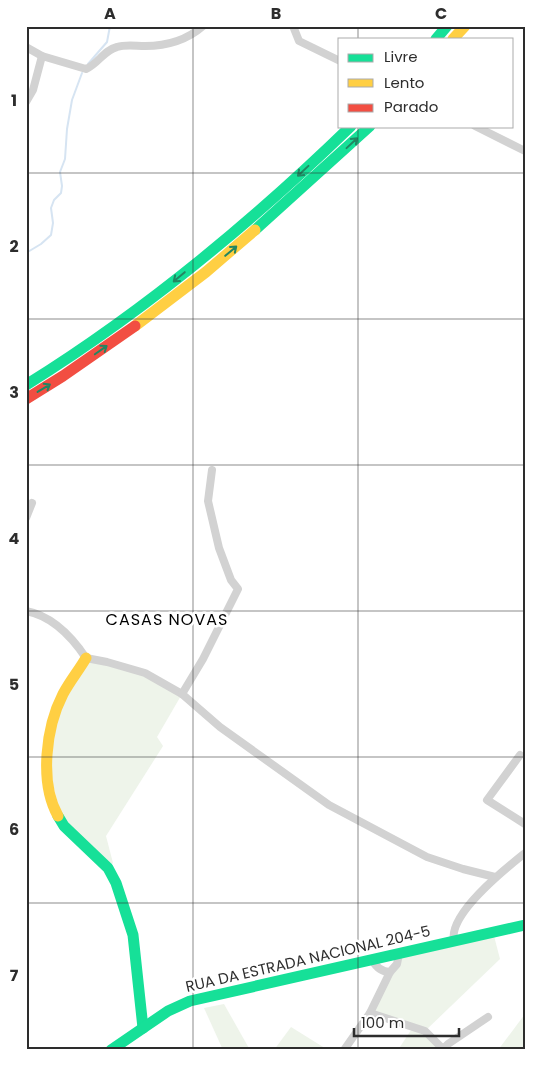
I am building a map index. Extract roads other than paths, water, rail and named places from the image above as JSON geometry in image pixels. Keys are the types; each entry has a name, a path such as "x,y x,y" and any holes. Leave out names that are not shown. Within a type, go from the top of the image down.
{"main road":[{"path":"437,38 447,26"},
{"path":"454,38 465,26"},
{"path":"26,385 54,368 162,291 260,211 349,128"},
{"path":"26,399 62,378 170,301 268,220 368,128"},
{"path":"86,658 63,694 50,727 46,762 49,790 54,808 64,826 108,868 116,883 133,935 143,1028"},
{"name":"RUA DA ESTRADA NACIONAL 204-5","path":"111,1050 175,1007 190,1001 525,925"}],"street":[{"path":"26,47 42,56 86,69 91,67 112,48 119,46 152,46 177,41 187,38 204,26"},
{"path":"293,26 300,41 338,60"},
{"path":"26,102 33,90 42,56"},
{"path":"479,128 525,151"},
{"path":"182,694 208,651 238,589 231,580 220,548 208,501 212,470"},
{"path":"26,518 32,503"},
{"path":"26,611 49,618 79,648 86,658 145,673 182,694 220,727 329,805 428,857 463,870 495,877"},
{"path":"520,755 487,800 525,824"},
{"path":"454,941 454,929 457,920 495,877 525,853"},
{"path":"344,1050 370,1013 390,972 397,964 399,954"},
{"path":"372,960 384,971 390,972"},
{"path":"370,1013 424,1031 444,1049 448,1044 488,1018"}],"waterway":[{"path":"88,64 107,42 110,26"},
{"path":"26,253 51,235 53,223 51,208 54,200 61,193 60,172 65,159 67,129 72,100 82,73"}],"district":[{"name":"CASAS NOVAS","path":"167,619"}]}
